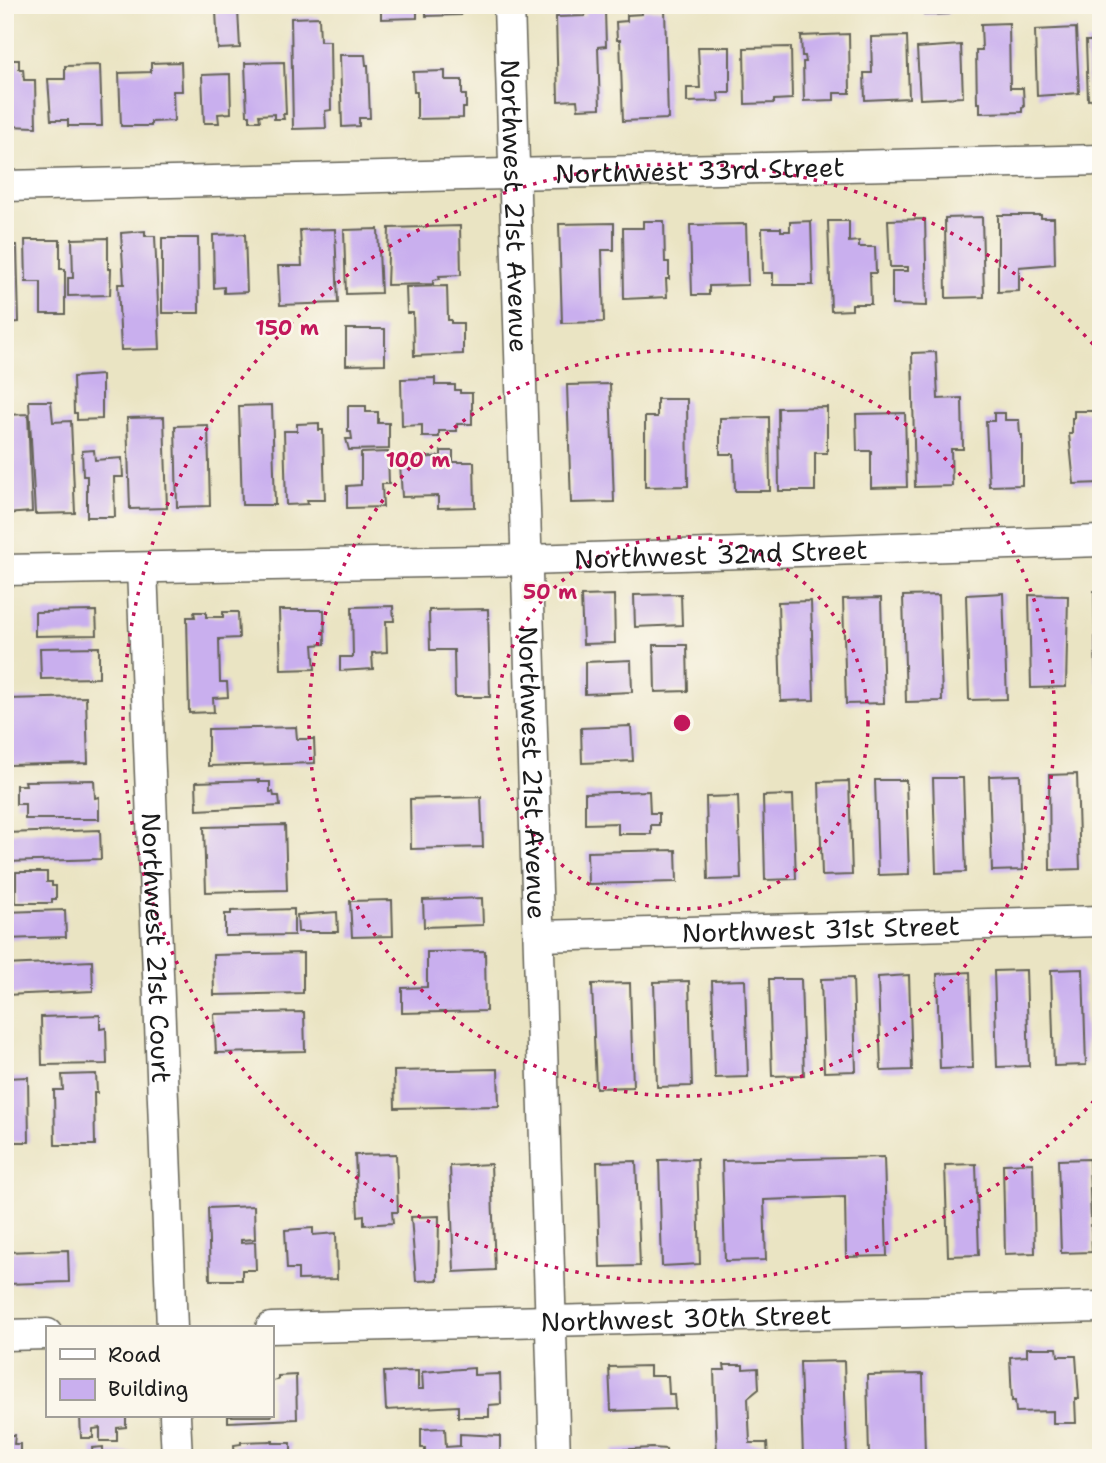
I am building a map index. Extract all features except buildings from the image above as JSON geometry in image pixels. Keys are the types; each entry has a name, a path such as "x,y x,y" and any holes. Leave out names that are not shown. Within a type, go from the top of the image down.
{"street":[{"name":"Northwest 21st Avenue","path":"509,5 555,1458"},
{"name":"Northwest 33rd Street","path":"5,186 1101,160"},
{"name":"Northwest 32nd Street","path":"5,570 528,559 1101,541"},
{"name":"Northwest 21st Court","path":"142,568 172,1326"},
{"name":"Northwest 31st Street","path":"539,936 1101,920"},
{"name":"Northwest 30th Street","path":"273,1328 1101,1307"},
{"path":"5,1335 46,1334"},
{"path":"175,1418 177,1458"}]}
